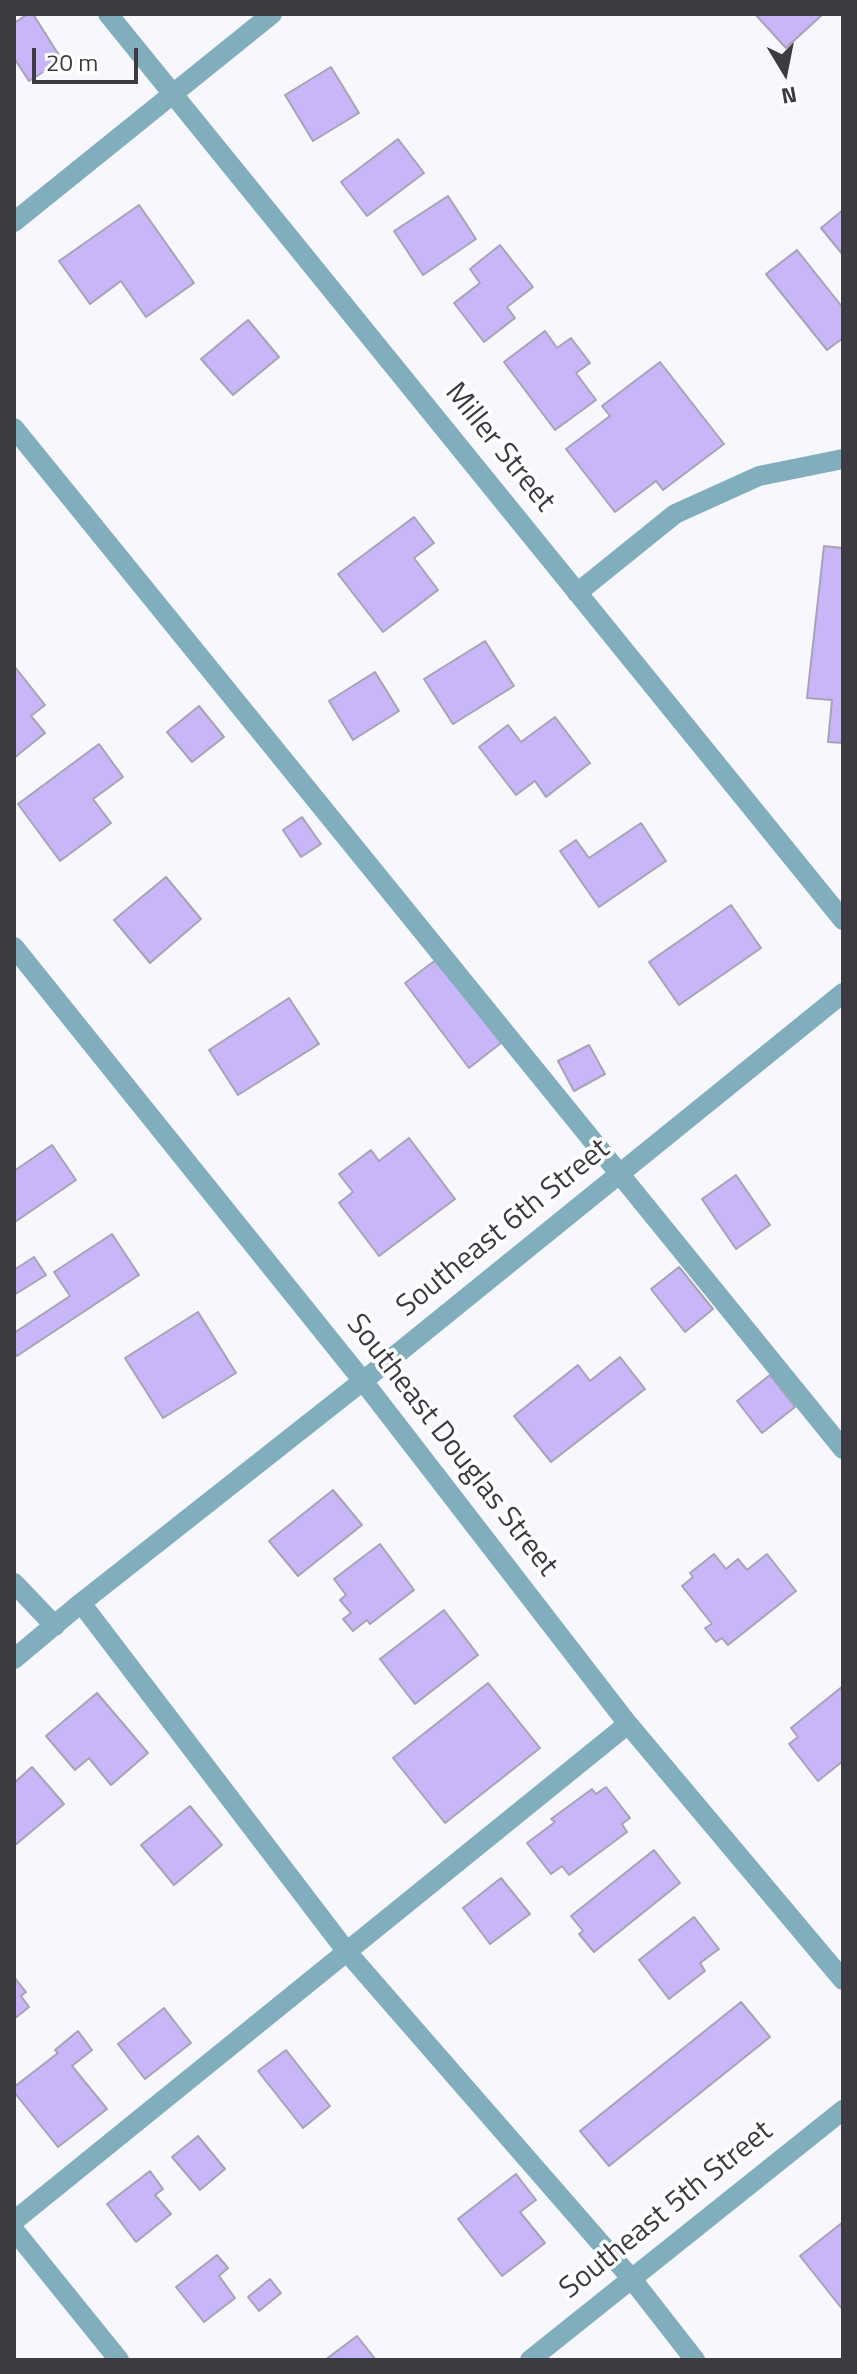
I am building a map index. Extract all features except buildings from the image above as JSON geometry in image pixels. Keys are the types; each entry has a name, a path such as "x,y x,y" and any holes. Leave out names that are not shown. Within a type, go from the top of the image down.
{"street":[{"name":"Miller Street","path":"108,14 843,920"},
{"path":"14,222 272,14"},
{"path":"14,428 843,1449"},
{"path":"577,593 675,514 759,476 843,459"},
{"name":"Southeast Douglas Street","path":"14,947 363,1381 628,1724 843,1980"},
{"name":"Southeast 6th Street","path":"14,1659 843,993"},
{"path":"14,1583 55,1626"},
{"path":"81,1603 347,1952 631,2278 695,2360"},
{"path":"14,2221 628,1724"},
{"name":"Southeast 5th Street","path":"530,2360 843,2110"},
{"path":"14,2230 119,2360"}]}
